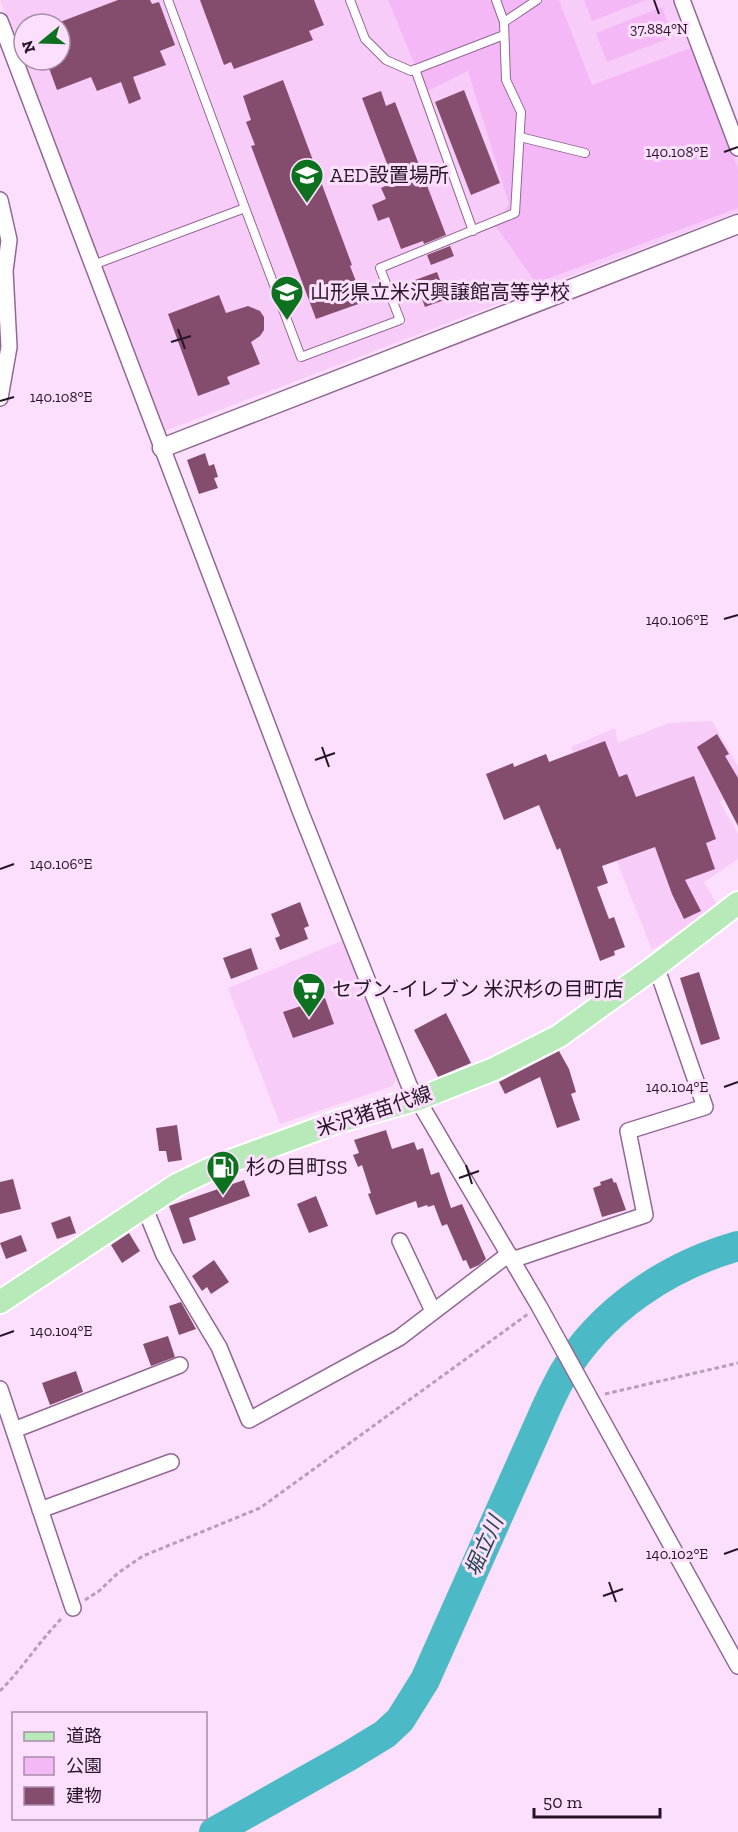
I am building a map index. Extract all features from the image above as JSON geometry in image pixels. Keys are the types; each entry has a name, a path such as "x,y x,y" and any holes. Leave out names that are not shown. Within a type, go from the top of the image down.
{"main road":[{"name":"米沢猪苗代線","path":"0,1302 177,1185 217,1166 337,1122 418,1099 494,1069 559,1036 738,903"}],"street":[{"path":"682,0 738,148"},
{"path":"0,21 310,834 409,1085 539,1306 738,1666"},
{"path":"0,200 9,240 5,272 9,347 0,398"},
{"path":"162,448 738,224"},
{"path":"144,1206 164,1255 219,1347 249,1420 399,1338 510,1257 645,1215 628,1131 705,1107 656,966"},
{"path":"400,1241 433,1311"},
{"path":"14,1430 180,1365"},
{"path":"0,1389 73,1608"},
{"path":"40,1510 171,1462"}],"lane":[{"path":"168,0 301,357 400,320 380,268 515,213 522,112 506,80 504,22 496,0"},
{"path":"350,0 365,39 386,60 411,71 504,35"},
{"path":"504,22 537,0"},
{"path":"415,69 472,231"},
{"path":"520,137 585,153"},
{"path":"93,265 244,208"}],"path":[{"path":"0,1691 44,1636 73,1608 99,1591 118,1573 143,1556 260,1509 539,1306"},
{"path":"590,1398 738,1363"}],"shaded area":[{"name":"山形県立米沢興譲館高等学校","path":"0,0 678,0 738,160 738,212 165,431 28,72 72,72 72,12 12,12 12,31"},
{"path":"712,721 738,766 738,790 720,802 738,834 738,859 704,882 718,906 652,950 571,747 615,728 618,743 669,723"},
{"path":"346,939 397,1075 393,1086 280,1124 228,988"}],"green space":[{"path":"388,0 559,0 592,85 691,48 738,169 738,208 536,283 495,225 509,204 468,71 426,92"},
{"path":"584,0 646,0 592,21"},
{"path":"662,7 673,37 607,62 596,33"}],"building":[{"path":"118,0 150,0 152,4 159,2 175,45 160,51 166,65 133,77 141,99 129,104 121,82 97,91 91,77 57,90 50,72 72,72 72,17"},
{"path":"200,0 314,0 324,25 309,31 313,40 234,69 231,62 224,65"},
{"path":"283,80 364,302 316,319 251,146 255,145 246,122 251,120 243,96"},
{"path":"464,90 500,183 471,195 435,102"},
{"path":"381,91 386,106 395,102 446,235 424,244 423,241 401,249 389,217 378,221 372,205 386,199 381,188 394,182 362,98"},
{"path":"450,246 454,256 431,265 427,255"},
{"path":"437,272 447,299 425,307 415,280"},
{"path":"219,295 226,313 248,306 260,311 264,317 264,330 251,342 260,364 227,377 230,384 198,396 168,314"},
{"path":"205,453 209,466 214,464 218,477 214,478 218,488 199,494 187,460"},
{"path":"717,734 729,754 725,756 738,778 738,826 697,747"},
{"path":"605,741 619,777 627,774 636,797 694,776 716,839 706,843 715,869 685,880 701,911 684,919 655,847 602,866 608,883 597,887 609,919 614,917 625,947 614,951 615,955 600,961 560,848 557,850 539,805 504,820 486,774 513,763 514,767 546,754 549,762"},
{"path":"300,902 309,926 304,928 308,939 280,950 275,938 280,936 271,914"},
{"path":"251,948 258,969 231,979 223,958"},
{"path":"699,972 720,1039 701,1045 680,978"},
{"name":"セブン-イレブン 米沢杉の目町店","path":"325,998 334,1024 293,1038 283,1012"},
{"path":"446,1013 471,1063 438,1077 414,1030"},
{"path":"559,1051 569,1069 576,1092 571,1094 580,1120 557,1128 540,1077 505,1094 499,1082"},
{"path":"177,1125 182,1160 168,1162 166,1151 159,1151 156,1128"},
{"path":"386,1130 392,1149 414,1142 417,1150 423,1148 431,1175 439,1172 451,1208 462,1204 486,1259 479,1265 470,1269 466,1260 463,1261 447,1224 442,1226 434,1205 418,1208 416,1201 376,1215 368,1194 371,1193 362,1165 358,1167 353,1155 359,1153 354,1140"},
{"path":"612,1178 614,1183 616,1182 626,1210 602,1217 593,1188 601,1185 600,1182"},
{"path":"13,1179 21,1209 0,1214 0,1182"},
{"path":"244,1180 250,1196 189,1218 196,1240 183,1244 169,1206"},
{"path":"316,1196 328,1226 309,1233 297,1204"},
{"path":"70,1216 76,1233 57,1239 51,1223"},
{"path":"129,1233 140,1251 122,1263 111,1245"},
{"path":"21,1235 27,1251 6,1259 0,1243"},
{"path":"214,1260 229,1282 211,1294 207,1287 202,1291 192,1276"},
{"path":"181,1302 196,1329 179,1335 169,1306"},
{"path":"168,1336 175,1357 151,1366 143,1344"},
{"path":"76,1371 83,1392 50,1405 42,1383"}],"waterway":[{"name":"堀立川","path":"214,1832 349,1756 385,1734 400,1720 425,1680 548,1405 563,1374 579,1351 617,1311 662,1278 686,1265 738,1246"}],"place":[{"name":"AED設置場所","path":"307,204"},
{"name":"山形県立米沢興譲館高等学校","path":"287,321"},
{"name":"セブン-イレブン 米沢杉の目町店","path":"309,1018"},
{"name":"杉の目町SS","path":"223,1196"}]}
